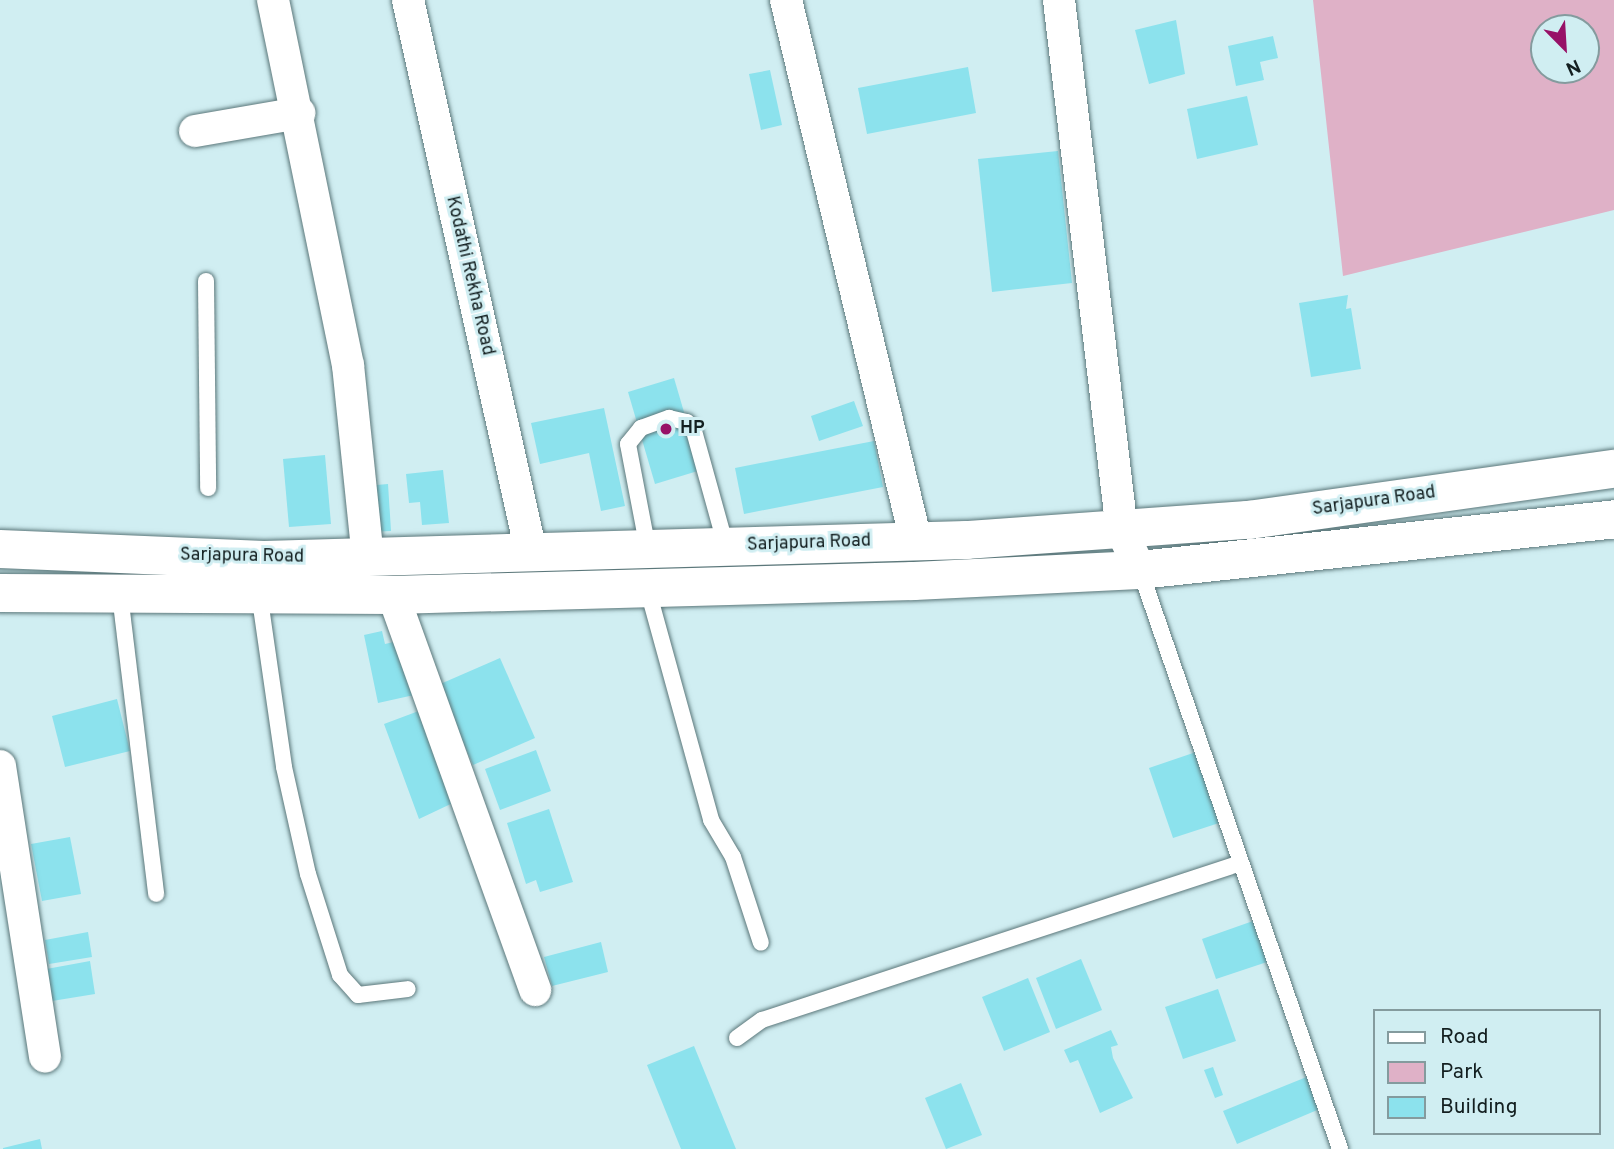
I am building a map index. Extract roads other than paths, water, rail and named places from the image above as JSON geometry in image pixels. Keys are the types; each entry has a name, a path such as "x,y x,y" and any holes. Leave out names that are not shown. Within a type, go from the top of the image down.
{"main road":[{"name":"Sarjapura Road","path":"0,549 208,547 261,578 393,595 647,567 726,546 916,541 1122,531 1249,520 1614,469"},
{"name":"Sarjapura Road","path":"0,593 121,595 261,578 368,557 531,552 647,567 913,581 1140,570 1614,519"}],"street":[{"path":"273,0 299,113 348,365 368,557"},
{"name":"Kodathi Rekha Road","path":"408,0 531,552"},
{"path":"786,0 916,541"},
{"path":"1064,1 1122,531 1140,570"},
{"path":"195,131 299,113"},
{"path":"393,595 535,990"},
{"path":"0,766 45,1058"}],"lane":[{"path":"206,281 208,488"},
{"path":"726,546 694,431 687,422 669,418 641,428 628,444 647,567 711,820 733,857 761,943"},
{"path":"1140,570 1340,1149"},
{"path":"261,578 284,767 308,874 340,975 358,995 408,989"},
{"path":"121,595 156,894"},
{"path":"737,1038 762,1020 1241,863"}],"place":[{"name":"HP","path":"666,429"}]}
